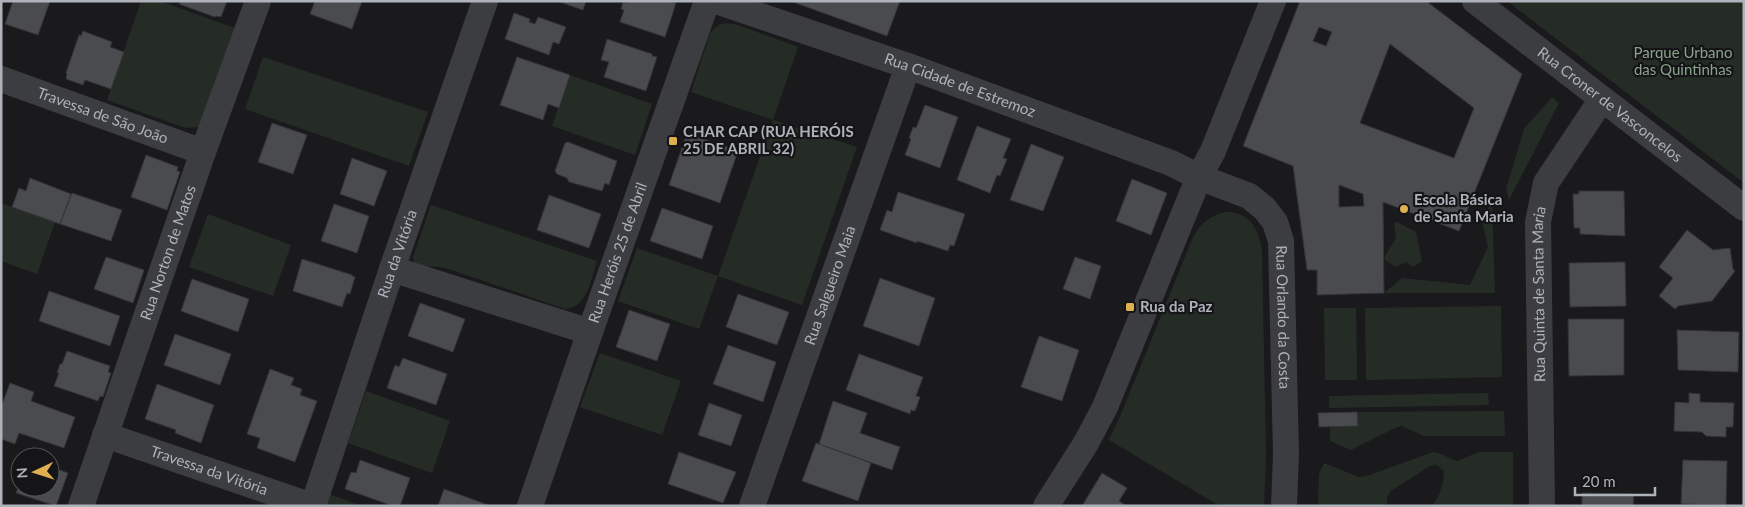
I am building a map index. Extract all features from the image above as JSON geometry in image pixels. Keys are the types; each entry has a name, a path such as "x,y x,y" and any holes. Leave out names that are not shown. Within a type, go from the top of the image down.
{"street":[{"name":"Rua Norton de Matos","path":"81,506 203,152 258,1"},
{"name":"Rua da Vitória","path":"313,506 392,269 485,1"},
{"name":"Rua Heróis 25 de Abril","path":"530,506 707,1"},
{"name":"Rua Cidade de Estremoz","path":"716,1 908,66 1171,163 1199,177"},
{"path":"1046,506 1086,443 1105,407 1199,177 1213,151 1273,1"},
{"name":"Rua Croner de Vasconcelos","path":"1475,1 1744,208"},
{"name":"Rua Salgueiro Maia","path":"752,506 908,66"},
{"name":"Travessa de São João","path":"1,79 203,152"},
{"name":"Rua Quinta de Santa Maria","path":"1542,506 1538,222 1546,183 1602,99"},
{"name":"Rua Orlando da Costa","path":"1199,177 1248,196 1264,208 1275,222 1281,242 1286,454 1284,506"},
{"path":"392,269 590,332"},
{"name":"Travessa da Vitória","path":"106,435 313,506"}],"green space":[{"path":"141,1 160,1 240,30 200,127 186,128 107,100"},
{"name":"Parque Urbano das Quintinhas","path":"1507,1 1744,1 1744,183"},
{"path":"720,24 735,24 798,47 773,120 691,92 710,33"},
{"path":"263,57 428,112 409,166 245,109"},
{"path":"570,75 652,104 635,155 552,126"},
{"path":"1552,97 1559,103 1509,200 1506,189 1524,129"},
{"path":"773,120 857,147 802,305 718,276"},
{"path":"1492,200 1495,293 1384,293 1402,278 1470,285 1488,247 1482,221"},
{"path":"1,203 55,222 37,274 1,261"},
{"path":"431,205 597,261 584,298 573,307 565,309 446,268 415,265 413,257"},
{"path":"1225,212 1247,218 1255,228 1262,250 1266,456 1264,506 1220,506 1109,440 1194,235 1207,220"},
{"path":"208,214 291,245 273,296 189,267"},
{"path":"1397,222 1416,232 1422,261 1413,267 1406,262 1396,267 1385,260 1385,256 1396,238 1394,223"},
{"path":"637,248 718,276 699,329 618,301"},
{"path":"1501,306 1502,377 1366,380 1365,308"},
{"path":"1324,308 1356,308 1357,380 1325,380"},
{"path":"600,353 681,381 662,435 580,407"},
{"path":"366,391 450,421 432,473 348,443"},
{"path":"1488,393 1489,405 1329,408 1329,396"},
{"path":"1504,411 1505,436 1424,436 1402,426 1351,450 1330,441 1330,427 1357,426 1357,412"},
{"path":"1433,452 1457,461 1479,452 1513,452 1513,506 1432,506 1439,494 1444,475 1444,471 1437,465 1430,466 1391,491 1387,500 1388,506 1318,506 1319,474 1324,463 1359,477 1367,476"},
{"path":"330,494 361,506 326,506"}],"building":[{"path":"13,1 50,1 38,35 5,24"},
{"path":"181,1 227,1 221,17 215,17 179,4"},
{"path":"315,1 362,1 352,29 310,14"},
{"path":"557,1 586,1 583,10"},
{"path":"627,1 670,1 676,3 665,37 620,22 624,10 621,9 623,2 626,3"},
{"path":"790,1 900,1 887,36"},
{"path":"1300,1 1426,1 1522,74 1459,231 1383,202 1384,293 1317,295 1317,270 1307,270 1293,166 1243,146","holes":["1319,27 1332,32 1326,46 1313,41","1390,44 1474,108 1454,158 1360,123","1339,185 1363,194 1364,206 1339,207"]},
{"path":"514,13 530,19 529,22 535,24 538,17 566,27 559,44 553,42 549,55 505,39"},
{"path":"83,31 112,42 110,47 124,52 111,89 85,80 83,85 66,79 66,73 79,35 81,36"},
{"path":"607,39 657,57 646,91 604,77 609,62 601,60"},
{"path":"517,57 570,75 559,108 548,104 543,120 500,105"},
{"path":"925,105 958,117 940,168 905,155 913,127 916,128"},
{"path":"272,123 307,135 293,174 258,162"},
{"path":"977,126 1011,139 1003,158 1007,159 1000,176 997,175 990,193 957,180"},
{"path":"687,133 738,151 720,203 669,185"},
{"path":"568,142 617,161 609,185 605,183 602,191 569,182 567,178 557,174 555,171 565,143"},
{"path":"1031,144 1064,157 1043,211 1010,200"},
{"path":"146,155 178,167 177,171 180,172 167,210 131,197"},
{"path":"352,158 387,171 374,206 340,194"},
{"path":"30,178 71,194 60,224 12,207 19,188 26,191"},
{"path":"1132,179 1167,193 1151,235 1116,221"},
{"path":"1579,191 1624,191 1625,236 1580,234 1580,228 1574,228 1573,194 1579,194"},
{"path":"898,192 965,214 954,246 950,245 948,251 917,241 917,243 880,230 887,210 892,212"},
{"path":"72,193 122,210 111,241 60,224"},
{"path":"549,195 601,214 589,248 537,230"},
{"path":"334,204 369,216 357,253 321,241"},
{"path":"662,208 713,226 702,259 650,241"},
{"path":"1687,230 1713,250 1730,248 1733,269 1735,271 1712,301 1678,306 1675,309 1659,296 1673,278 1659,267"},
{"path":"106,257 144,270 133,303 94,289"},
{"path":"1075,257 1101,266 1090,299 1063,289"},
{"path":"302,259 355,277 350,294 347,293 342,307 293,291"},
{"path":"1625,262 1626,306 1570,307 1569,263"},
{"path":"880,278 935,298 919,346 863,326"},
{"path":"192,279 249,299 238,332 181,311"},
{"path":"49,291 120,316 110,346 39,321"},
{"path":"738,294 789,312 777,345 726,327"},
{"path":"420,303 465,319 453,352 408,336"},
{"path":"629,310 670,324 657,361 616,347"},
{"path":"1568,319 1624,319 1624,375 1569,376"},
{"path":"1677,330 1739,332 1738,372 1678,370"},
{"path":"175,334 231,354 220,385 164,365"},
{"path":"1039,336 1079,350 1062,401 1021,387"},
{"path":"728,345 776,362 763,402 713,384"},
{"path":"67,351 110,366 108,372 111,373 103,397 100,396 98,401 54,386 60,364 62,364"},
{"path":"859,354 923,377 916,396 920,397 915,411 911,410 910,414 846,390"},
{"path":"403,358 447,374 436,405 387,388 395,365 399,367"},
{"path":"270,369 294,378 291,385 302,389 300,395 317,401 295,462 257,448 260,438 247,434"},
{"path":"10,383 34,392 31,401 75,417 64,448 19,433 15,444 1,439 1,407"},
{"path":"157,384 214,405 201,443 175,433 176,430 145,419"},
{"path":"1689,393 1700,394 1700,402 1734,403 1733,427 1726,427 1726,437 1706,436 1702,432 1674,431 1675,402 1689,403"},
{"path":"833,401 867,413 860,433 900,447 892,470 819,444"},
{"path":"709,403 742,415 731,446 698,435"},
{"path":"1357,412 1358,426 1319,427 1318,413"},
{"path":"816,443 871,463 858,501 802,481"},
{"path":"679,452 736,472 723,503 668,484"},
{"path":"360,460 410,478 400,506 393,506 345,489 351,472 356,473"},
{"path":"1683,460 1727,461 1726,505 1681,504"},
{"path":"60,470 68,473 60,495"},
{"path":"1102,473 1127,488 1119,501 1127,506 1082,506"},
{"path":"444,489 491,506 438,506"},
{"path":"1582,493 1634,494 1633,506 1582,506"},
{"path":"28,497 59,497 56,506"}],"place":[{"name":"CHAR CAP (RUA HERÓIS 25 DE ABRIL 32)","path":"673,141"},
{"name":"Escola Básica de Santa Maria","path":"1404,209"},
{"name":"Rua da Paz","path":"1130,307"}]}
